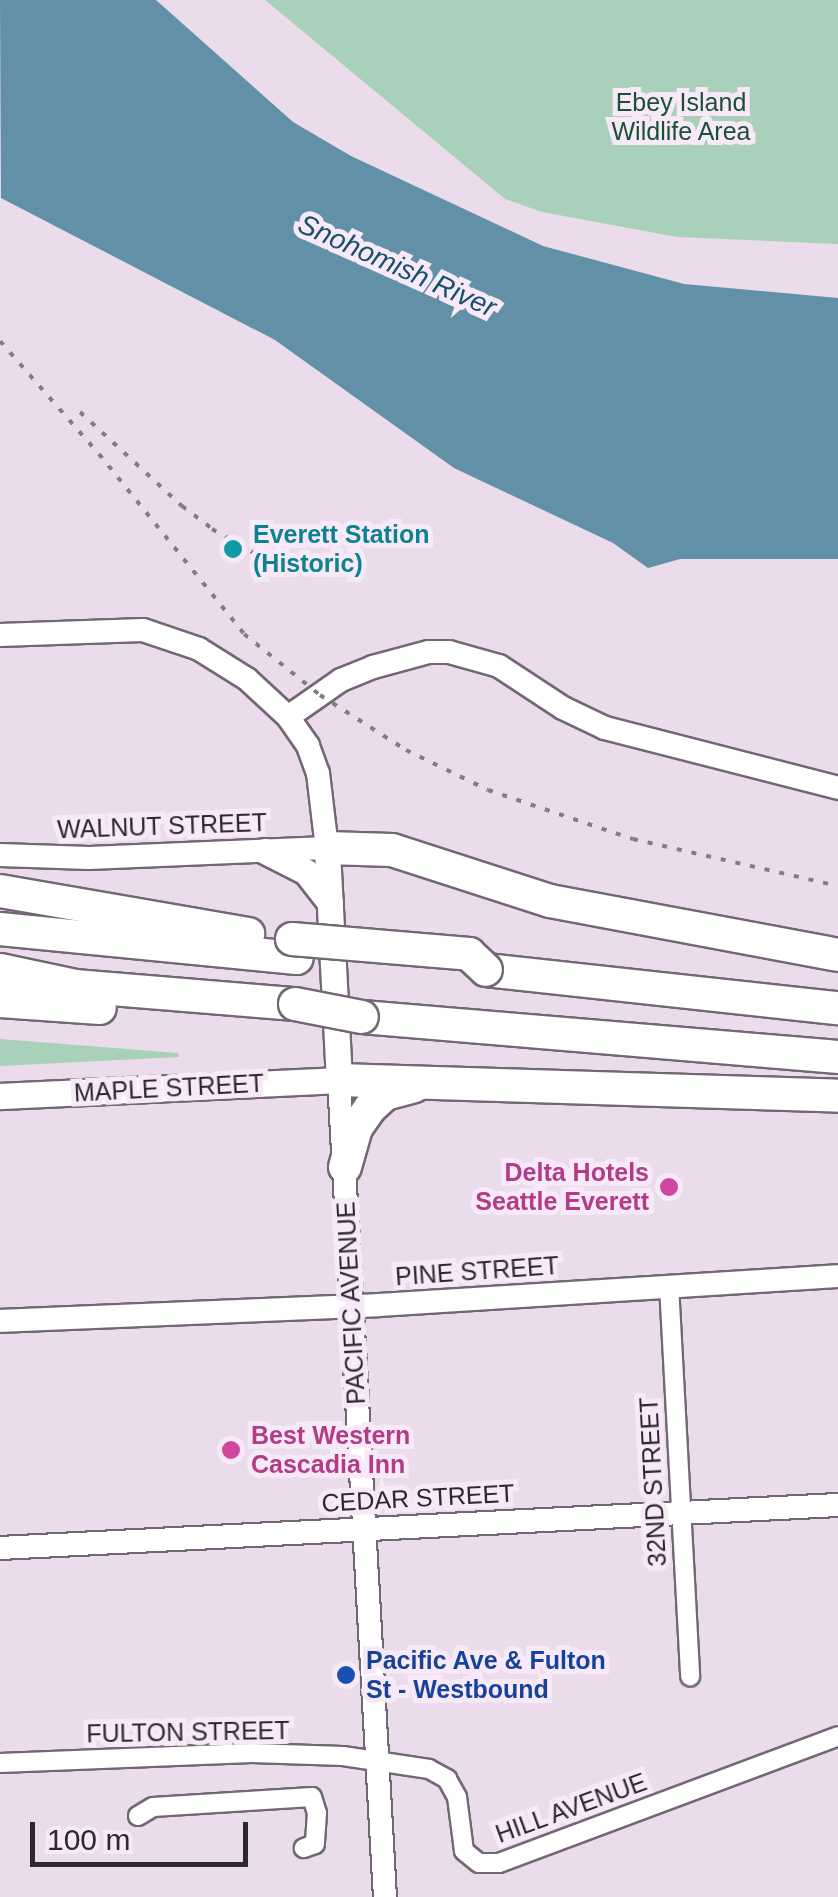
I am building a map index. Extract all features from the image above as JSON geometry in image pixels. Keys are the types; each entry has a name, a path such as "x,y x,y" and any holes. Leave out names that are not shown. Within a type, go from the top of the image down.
{"highway":[{"path":"327,848 392,850 550,901 838,954"},
{"path":"0,891 295,948"},
{"path":"0,930 469,954 486,970 838,1008"},
{"path":"0,970 74,986 295,1010 838,1058"},
{"path":"0,1001 140,1011 295,1010"},
{"path":"339,1080 838,1096"},
{"path":"345,1167 356,1128 370,1108 384,1094 429,1082"}],"main road":[{"name":"PACIFIC AVENUE","path":"327,848 339,1080"},
{"path":"265,851 306,872 330,903"},
{"name":"MAPLE STREET","path":"0,1096 339,1080"}],"street":[{"name":"PACIFIC AVENUE","path":"0,635 120,628 174,637 248,679 288,716 308,746 318,773 327,848"},
{"path":"288,716 340,680 429,652 449,652 499,666 564,708 605,728 838,788"},
{"name":"WALNUT STREET","path":"0,855 89,858 327,848"},
{"name":"PACIFIC AVENUE","path":"339,1080 361,1528 385,1897"},
{"name":"PINE STREET","path":"0,1320 351,1306 838,1276"},
{"name":"32ND STREET","path":"669,1285 678,1512 690,1676"},
{"name":"CEDAR STREET","path":"0,1548 838,1504"},
{"name":"HILL AVENUE","path":"376,1760 429,1769 447,1778 457,1797 464,1852 479,1863 499,1863 838,1736"},
{"name":"FULTON STREET","path":"0,1764 252,1753 376,1760"},
{"path":"138,1816 153,1807 312,1797 317,1813 315,1844 304,1848"}],"green space":[{"name":"Ebey Island Wildlife Area","path":"265,0 838,0 838,244 677,237 542,212 505,199"},
{"path":"0,1039 178,1053 179,1057 0,1066"}],"water":[{"name":"Snohomish River","path":"0,0 156,0 293,122 351,156 543,246 684,284 838,298 838,559 680,559 648,568 613,543 454,468 275,340 1,198"}],"railway":[{"path":"0,341 99,454 244,634 320,695 406,750 488,790 633,839 838,886"},
{"path":"80,412 182,506 212,529 291,574"}],"place":[{"name":"Everett Station (Historic)","path":"233,549"},
{"name":"Delta Hotels Seattle Everett","path":"669,1187"},
{"name":"Best Western Cascadia Inn","path":"231,1450"},
{"name":"Pacific Ave & Fulton St - Westbound","path":"346,1675"}]}
